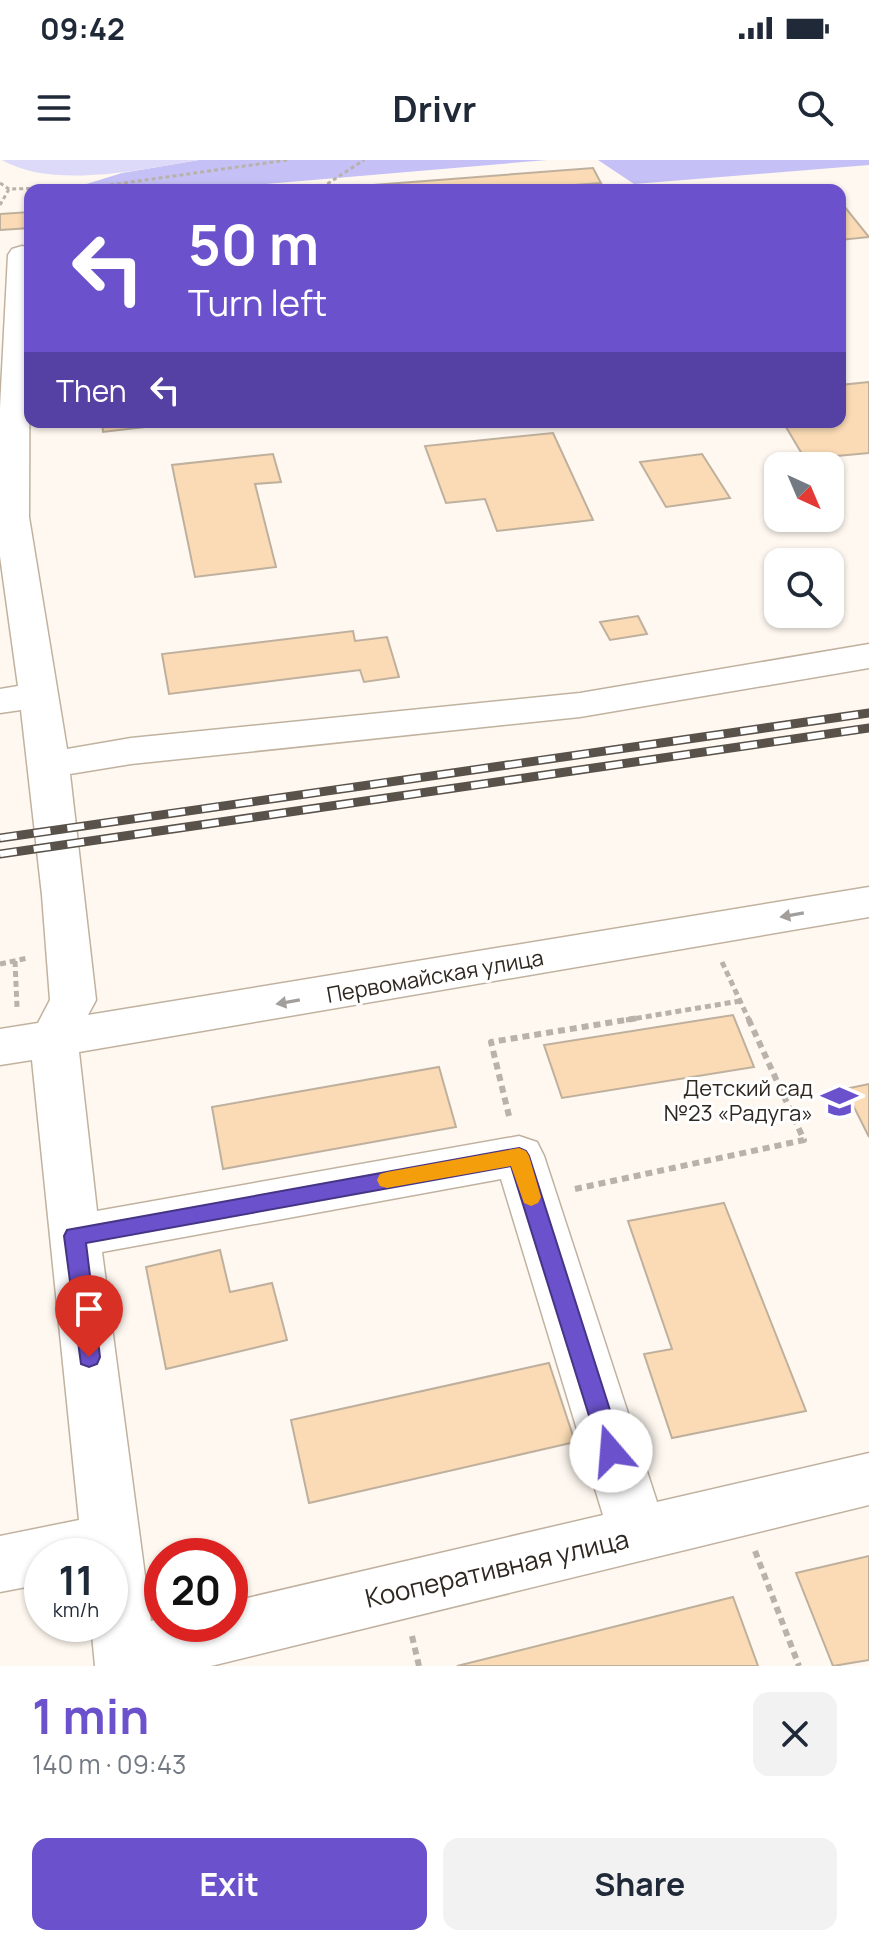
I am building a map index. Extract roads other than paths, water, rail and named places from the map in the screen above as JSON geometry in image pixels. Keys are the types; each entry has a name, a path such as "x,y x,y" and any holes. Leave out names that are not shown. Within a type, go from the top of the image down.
{"street":[{"path":"24,261 7,525 49,765 73,1000 24,1036 74,1236 110,1538"},
{"path":"49,765 131,751 580,705 869,656"},
{"path":"0,701 39,695"},
{"name":"Первомайская улица","path":"24,1036 274,1004 869,902"},
{"path":"74,1236 525,1178 638,1535"},
{"name":"Кооперативная улица","path":"125,1661 869,1479"},
{"path":"0,1564 24,1559"}],"water":[{"path":"2,160 199,160 126,172 72,176 23,169"}],"railway":[{"path":"0,838 869,713"},
{"path":"0,854 869,728"}],"place":[{"name":"Детский сад №23 «Радуга»","path":"839,1101"}]}
